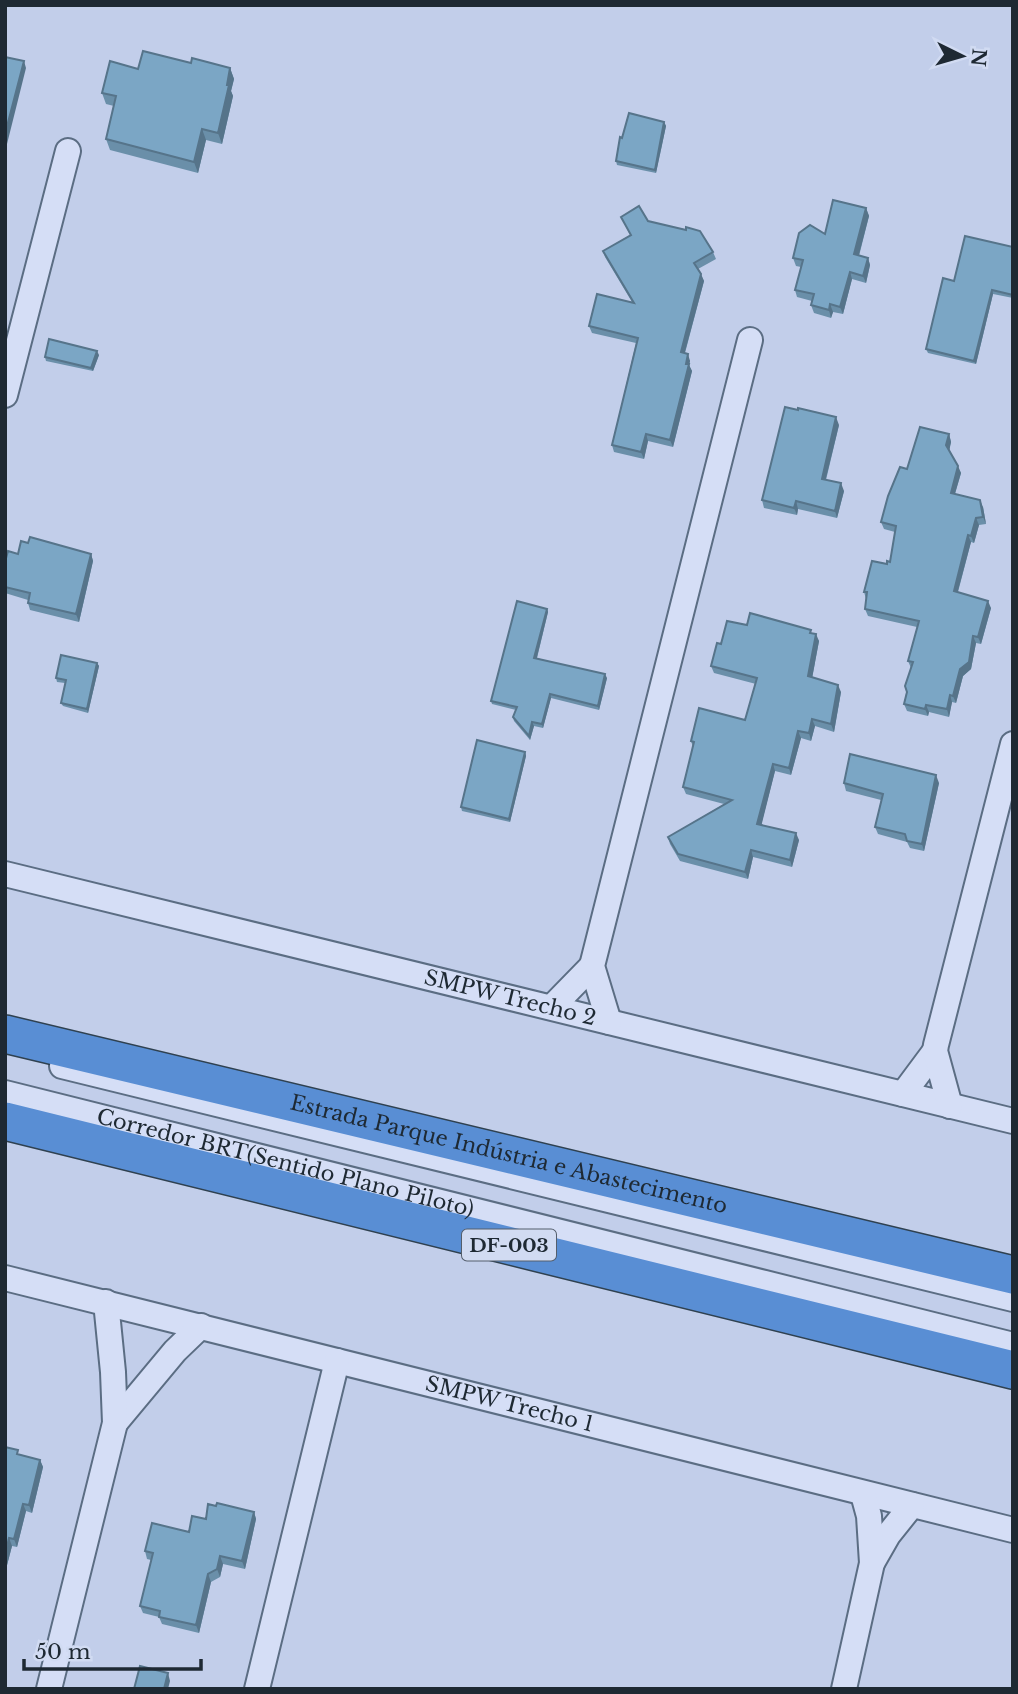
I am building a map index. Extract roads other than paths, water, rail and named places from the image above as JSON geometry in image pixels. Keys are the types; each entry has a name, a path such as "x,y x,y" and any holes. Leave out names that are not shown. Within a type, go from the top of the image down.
{"highway":[{"name":"Estrada Parque Indústria e Abastecimento","path":"5,1034 1013,1275"},
{"name":"DF-003","path":"5,1121 1013,1370"}],"street":[{"path":"5,395 68,150"},
{"path":"552,1007 592,966 750,340"},
{"path":"904,1094 935,1051 1013,744"},
{"name":"SMPW Trecho 2","path":"5,874 1013,1121"},
{"path":"592,966 609,1022"},
{"path":"935,1051 950,1106"},
{"path":"5,1052 1013,1299"},
{"name":"Corredor BRT(Sentido Plano Piloto)","path":"5,1093 1013,1345"},
{"name":"SMPW Trecho 1","path":"5,1278 1013,1530"},
{"path":"49,1689 115,1423 107,1302"},
{"path":"115,1423 175,1351 201,1326"},
{"path":"257,1689 337,1361"},
{"path":"844,1689 872,1563 869,1516 863,1494"},
{"path":"872,1563 888,1535 912,1505"}]}
